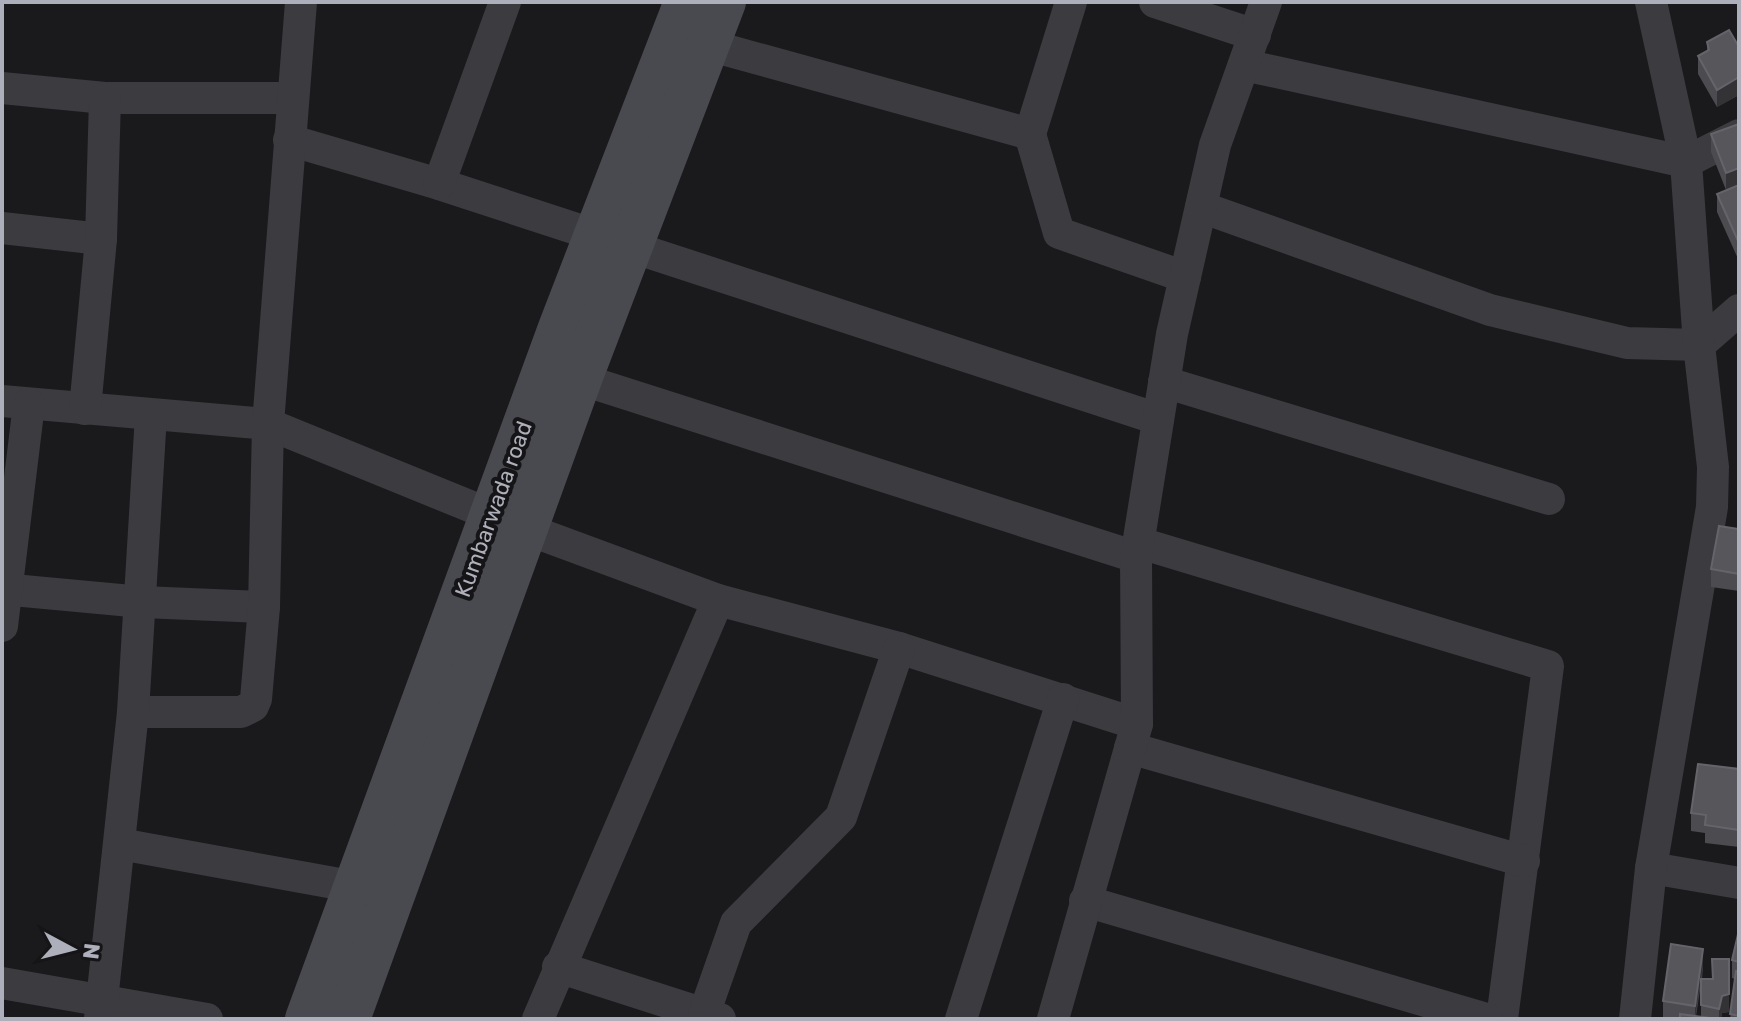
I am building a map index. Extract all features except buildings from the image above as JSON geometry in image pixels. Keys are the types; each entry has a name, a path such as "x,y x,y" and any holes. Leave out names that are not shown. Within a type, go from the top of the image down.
{"street":[{"path":"276,2 296,46"},
{"path":"133,712 241,712 253,706 264,607 268,424 301,2"},
{"path":"439,184 505,2"},
{"name":"Kumbarwada road","path":"348,1019 509,522 580,379 614,240 686,2"},
{"name":"Kumbarwada road","path":"307,1019 356,887 509,522 614,240 708,45 724,2"},
{"path":"1071,2 1030,134 1059,233 1185,277"},
{"path":"1155,2 1255,35"},
{"path":"1053,1019 1134,736 1138,550 1164,382 1185,277 1215,145 1266,2"},
{"path":"1635,1019 1651,868 1712,507 1726,462 1699,345 1686,162 1651,2"},
{"path":"708,45 1030,134"},
{"path":"1244,65 1686,162 1739,135"},
{"path":"2,88 105,98 292,98"},
{"path":"85,409 101,239 105,98"},
{"path":"289,140 614,240 1158,419"},
{"path":"1201,207 1490,310 1627,343 1699,345 1739,310"},
{"path":"2,228 101,239"},
{"path":"580,379 1138,550 1548,666 1502,1019"},
{"path":"1164,382 1549,499"},
{"path":"2,626 16,402 268,424 509,522 718,600 899,648 1063,699 1134,736 1524,861"},
{"path":"100,1010 133,712 151,415"},
{"path":"4,590 142,602 264,607"},
{"path":"538,1019 718,600"},
{"path":"558,967 712,1017 736,923 841,817 899,648"},
{"path":"961,1019 1063,699"},
{"path":"120,844 356,887"},
{"path":"1651,868 1739,883"},
{"path":"1085,901 1487,1019"},
{"path":"2,983 100,1010 207,1019"}]}
